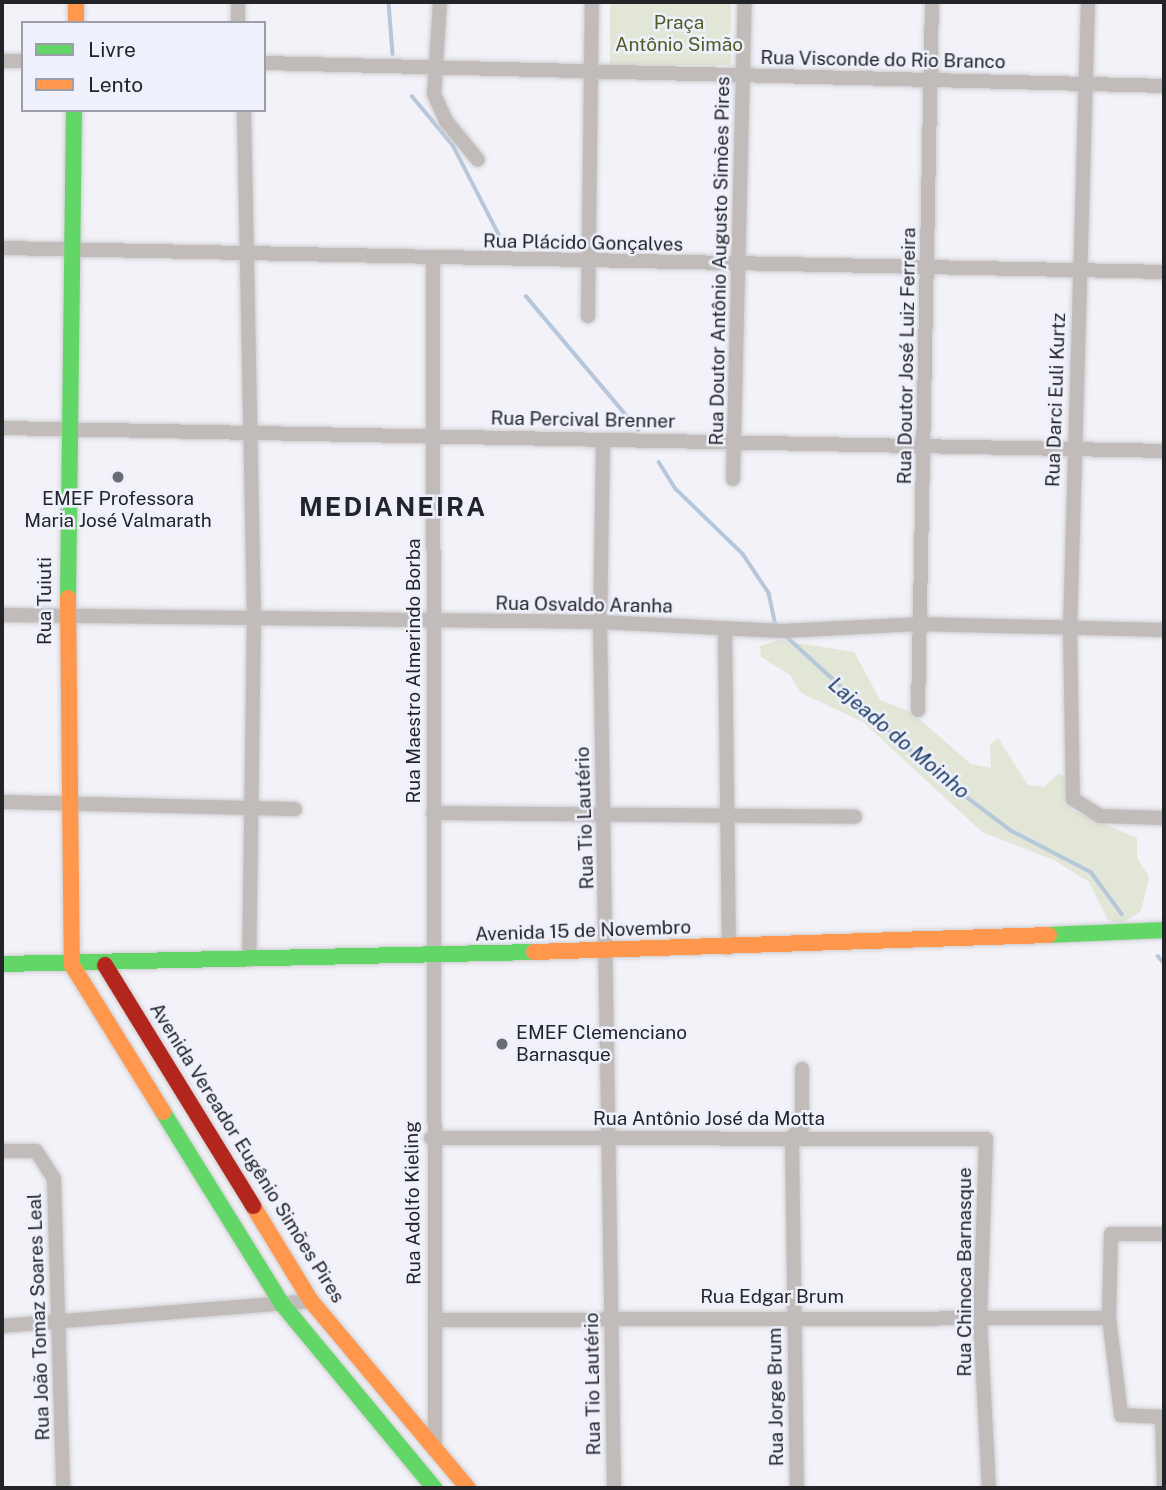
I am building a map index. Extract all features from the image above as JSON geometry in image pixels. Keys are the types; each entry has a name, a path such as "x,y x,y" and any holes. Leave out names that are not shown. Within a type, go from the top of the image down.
{"street":[{"path":"75,21 76,2"},
{"path":"238,2 238,21"},
{"path":"440,2 434,94 446,121 478,160"},
{"path":"588,316 592,2"},
{"name":"Rua Doutor Antônio Augusto Simões Pires","path":"733,479 741,265 745,2"},
{"name":"Rua Doutor José Luiz Ferreira","path":"918,710 918,624 929,267 929,79 932,2"},
{"name":"Rua Darci Euli Kurtz","path":"1088,2 1073,451 1070,629 1073,799 1100,816 1164,818"},
{"path":"2,61 21,61"},
{"name":"Rua Visconde do Rio Branco","path":"266,64 1164,86"},
{"name":"Rua Tuiuti","path":"72,965 65,615 65,431 74,112"},
{"path":"244,112 254,616 249,960"},
{"name":"Rua Plácido Gonçalves","path":"2,248 70,252 247,253 433,260 1164,272"},
{"name":"Rua Maestro Almerindo Borba","path":"433,260 435,956"},
{"name":"Rua Percival Brenner","path":"2,428 1164,451"},
{"name":"Rua Tio Lautério","path":"604,440 600,622 606,813 614,1488"},
{"name":"Rua Osvaldo Aranha","path":"2,615 254,616 432,623 600,622 724,628 918,624 1164,630"},
{"path":"724,628 729,948"},
{"path":"2,802 295,809"},
{"path":"433,813 855,817"},
{"name":"Avenida 15 de Novembro","path":"2,964 105,965 729,948 1164,930"},
{"name":"Rua Adolfo Kieling","path":"435,956 431,1138 435,1451"},
{"path":"72,965 147,1080 282,1304 372,1421 434,1488"},
{"name":"Avenida Vereador Eugênio Simões Pires","path":"105,965 311,1301 393,1403 468,1488"},
{"path":"147,1080 167,1067"},
{"name":"Rua Jorge Brum","path":"797,1488 792,1137 802,1127 802,1069"},
{"name":"Rua Antônio José da Motta","path":"431,1138 986,1139"},
{"name":"Rua Chinoca Barnasque","path":"986,1139 980,1318 989,1488"},
{"name":"Rua João Tomaz Soares Leal","path":"2,1151 36,1151 54,1179 61,1325 63,1488"},
{"path":"213,1192 235,1179"},
{"path":"1164,1234 1111,1234 1109,1318 1121,1415 1163,1417 1164,1488"},
{"path":"2,1326 61,1325 311,1301"},
{"name":"Rua Edgar Brum","path":"435,1320 611,1316 1109,1318"},
{"path":"372,1421 393,1403"}],"green space":[{"name":"Praça Antônio Simão","path":"610,2 731,2 731,65 610,65"},
{"path":"780,640 854,652 880,700 911,712 971,764 991,768 990,745 998,738 1028,785 1044,787 1059,773 1068,779 1070,809 1137,838 1137,858 1149,877 1141,911 1121,924 1108,920 1089,882 1054,860 982,832 863,722 801,693 790,675 761,657 760,646"}],"waterway":[{"name":"Lajeado do Moinho","path":"389,2 393,54"},
{"name":"Lajeado do Moinho","path":"412,96 453,145 509,254"},
{"name":"Lajeado do Moinho","path":"526,296 639,430"},
{"name":"Lajeado do Moinho","path":"659,462 676,489 743,554 769,593 776,625"},
{"name":"Lajeado do Moinho","path":"786,636 940,777 1012,831 1091,872 1122,914"},
{"name":"Lajeado do Moinho","path":"1158,956 1164,963"}],"traffic: fast":[{"path":"68,598 74,112"},
{"path":"1049,935 1164,930"},
{"path":"2,964 534,952"},
{"path":"163,1112 282,1304 434,1488"}],"traffic: slow":[{"path":"76,2 76,21"},
{"path":"68,598 72,965 163,1112"},
{"path":"534,952 1049,935"},
{"path":"253,1206 311,1301 468,1488"}],"traffic: jam":[{"path":"105,965 253,1206"}],"place":[{"name":"EMEF Professora Maria José Valmarath","path":"118,477"},
{"name":"EMEF Clemenciano Barnasque","path":"502,1044"}],"district":[{"name":"MEDIANEIRA","path":"393,507"}]}
